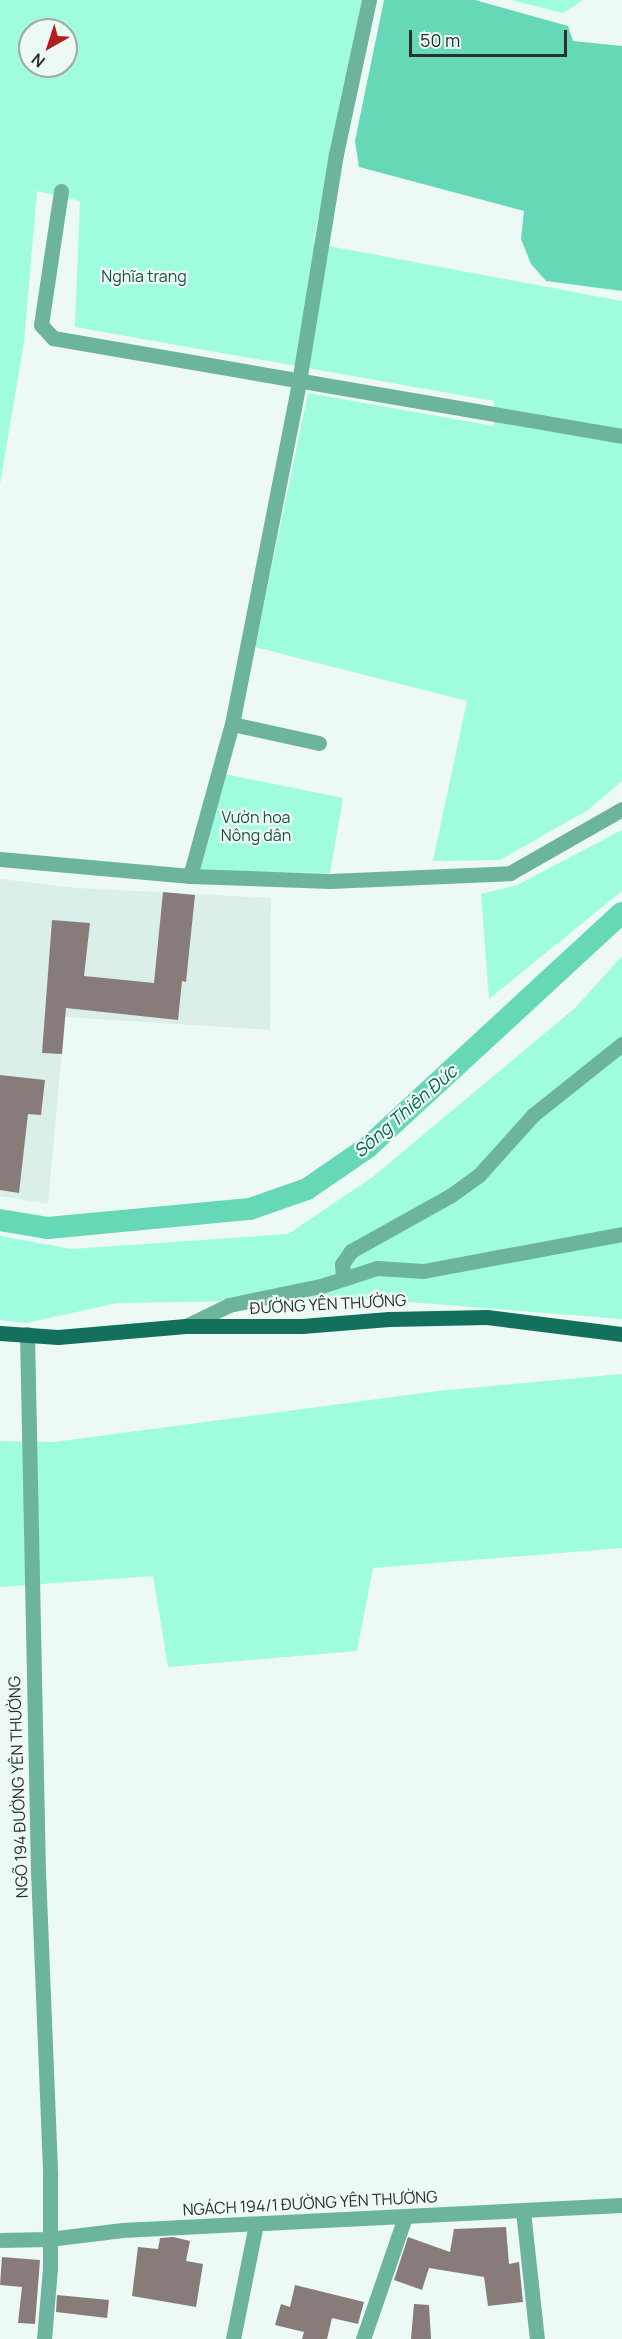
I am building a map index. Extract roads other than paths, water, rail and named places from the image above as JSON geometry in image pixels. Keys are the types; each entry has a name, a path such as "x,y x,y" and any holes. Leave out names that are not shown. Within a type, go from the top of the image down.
{"main road":[{"name":"ĐƯỜNG YÊN THƯỜNG","path":"0,1333 58,1337 186,1326 302,1326 389,1318 487,1317 622,1334"}],"street":[{"path":"190,876 232,724 298,382 336,154 369,0"},
{"path":"61,191 41,326 53,338 298,382 622,435"},
{"path":"232,724 319,743"},
{"path":"0,859 190,876 330,881 510,873 622,809"},
{"path":"343,1276 342,1264 351,1251 450,1196 479,1175 533,1115 622,1044"},
{"path":"186,1326 229,1305 321,1286 343,1276 377,1268 432,1269 622,1234"},
{"name":"NGÕ 194 ĐƯỜNG YÊN THƯỜNG","path":"27,1334 49,2239 44,2339"},
{"name":"NGÁCH 194/1 ĐƯỜNG YÊN THƯỜNG","path":"0,2240 49,2239 122,2230 622,2205"},
{"path":"523,2211 537,2339"},
{"path":"363,2339 405,2217"},
{"path":"233,2339 256,2224"}],"waterway":[{"name":"Sông Thiên Đức","path":"0,1220 48,1228 250,1209 307,1189 368,1147 622,913"}],"park label":[{"name":"Nghĩa trang","path":"144,276"},
{"name":"Vườn hoa Nông dân","path":"256,826"}]}
